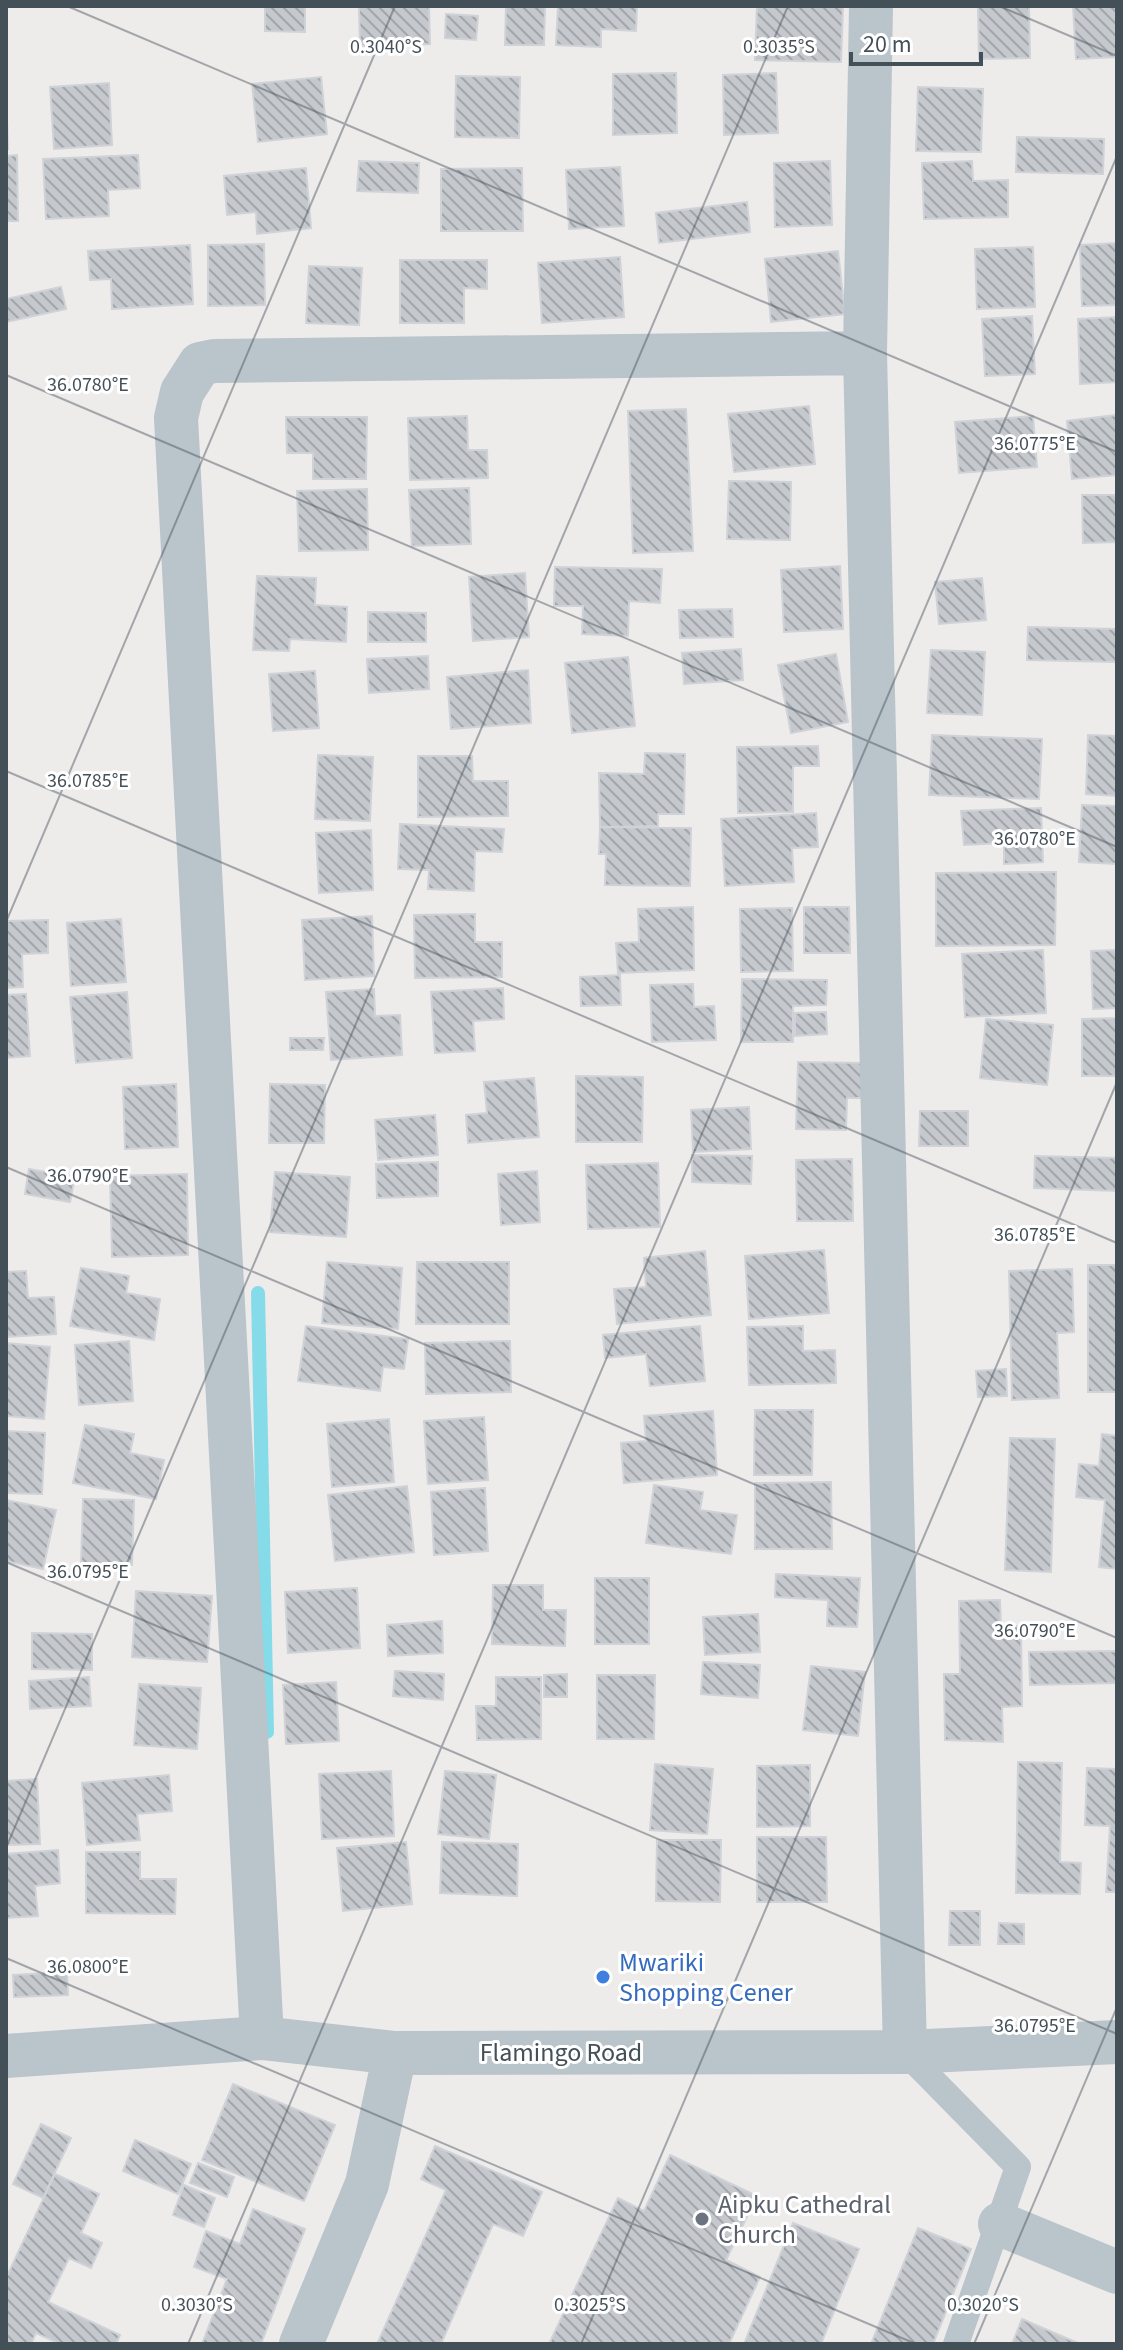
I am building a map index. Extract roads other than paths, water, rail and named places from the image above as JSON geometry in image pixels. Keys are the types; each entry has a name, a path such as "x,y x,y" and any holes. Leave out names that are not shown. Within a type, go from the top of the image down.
{"street":[{"path":"871,6 865,353 905,2052"},
{"path":"262,2038 176,418 182,392 200,364 214,361 865,353"},
{"name":"Flamingo Road","path":"6,2056 262,2038 395,2053 905,2052 1117,2042"},
{"path":"301,2344 367,2184 395,2053"},
{"path":"1000,2224 1117,2272"}],"lane":[{"path":"905,2052 1018,2167 956,2344"}],"waterway":[{"path":"258,1293 267,1732"}],"place":[{"name":"Mwariki Shopping Cener","path":"603,1977"},
{"name":"Aipku Cathedral Church","path":"702,2219"}]}
